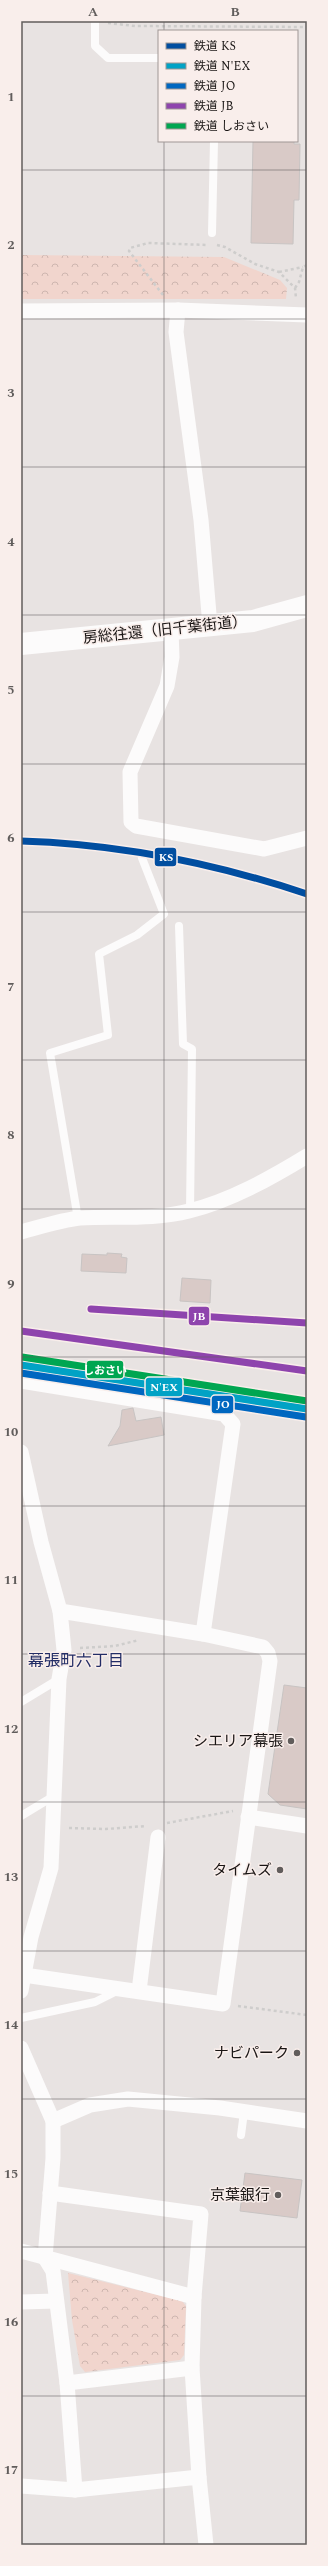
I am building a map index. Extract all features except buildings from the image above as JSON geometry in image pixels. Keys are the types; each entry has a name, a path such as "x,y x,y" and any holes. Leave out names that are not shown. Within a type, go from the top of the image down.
{"street":[{"path":"21,311 178,310 307,315"},
{"path":"178,310 176,332 201,520 210,626"},
{"name":"房総往還（旧千葉街道）","path":"21,644 253,621 307,606"},
{"path":"171,630 172,657 167,686 130,772 132,822 136,826 264,849 307,838"},
{"path":"21,1232 78,1219 171,1215 190,1211 217,1203 272,1176 307,1156"},
{"path":"21,1380 224,1414 229,1418 233,1424 203,1634"},
{"path":"21,1452 41,1542 60,1611 64,1650 59,1679 51,1868 26,1939 24,1975 21,1991"},
{"path":"24,1975 223,2004 270,1657 263,1647 203,1634 60,1611"},
{"path":"248,1817 307,1826"},
{"path":"139,1991 158,1837"},
{"path":"21,2048 53,2121 50,2193 45,2258 53,2271 67,2383 75,2490"},
{"path":"53,2121 90,2105 123,2099 244,2112 307,2121"},
{"path":"50,2193 201,2214 194,2298 192,2368 199,2477 206,2545"},
{"path":"21,2251 194,2298"},
{"path":"21,2302 56,2301"},
{"path":"67,2383 192,2368"},
{"path":"21,2486 75,2490 199,2477"}],"lane":[{"path":"95,21 95,46 108,58 158,58"},
{"path":"212,233 214,142"},
{"path":"78,1219 50,1053 108,1035 99,954 137,936 164,914 142,858"},
{"path":"179,926 183,1044 192,1049 190,1211"},
{"path":"21,1702 59,1679"},
{"path":"21,1816 54,1796"},
{"path":"21,2018 95,2002 122,1989"},
{"path":"241,2135 244,2112"}],"path":[{"path":"104,23 135,26 307,27"},
{"path":"157,297 165,297 129,251 130,248 148,243 217,245 225,247 255,264 279,272 294,288 296,303"},
{"path":"279,272 304,267 307,265"},
{"path":"294,288 299,282 304,267"},
{"path":"64,1650 131,1643 147,1637 162,1628"},
{"path":"223,2004 307,2015"}],"green space":[{"path":"21,255 224,257 280,280 287,288 286,299 21,299"},
{"path":"68,2273 182,2301 186,2306 184,2355 180,2360 85,2372 80,2366 72,2320"}],"railway":[{"path":"21,1355 307,1399"}],"rail line":[{"name":"KS","path":"21,841 94,846 166,857 237,873 307,894"},
{"name":"JB","path":"91,1309 307,1323"},
{"name":"JB","path":"21,1331 307,1371"},
{"name":"しおさい","path":"22,1357 307,1401"},
{"name":"N'EX","path":"21,1365 307,1409"},
{"name":"JO","path":"21,1373 306,1417"}],"place":[{"name":"シエリア幕張","path":"291,1741"},
{"name":"タイムズ","path":"280,1870"},
{"name":"ナビパーク","path":"297,2053"},
{"name":"京葉銀行","path":"278,2195"}],"district":[{"name":"幕張町六丁目","path":"76,1661"}]}
